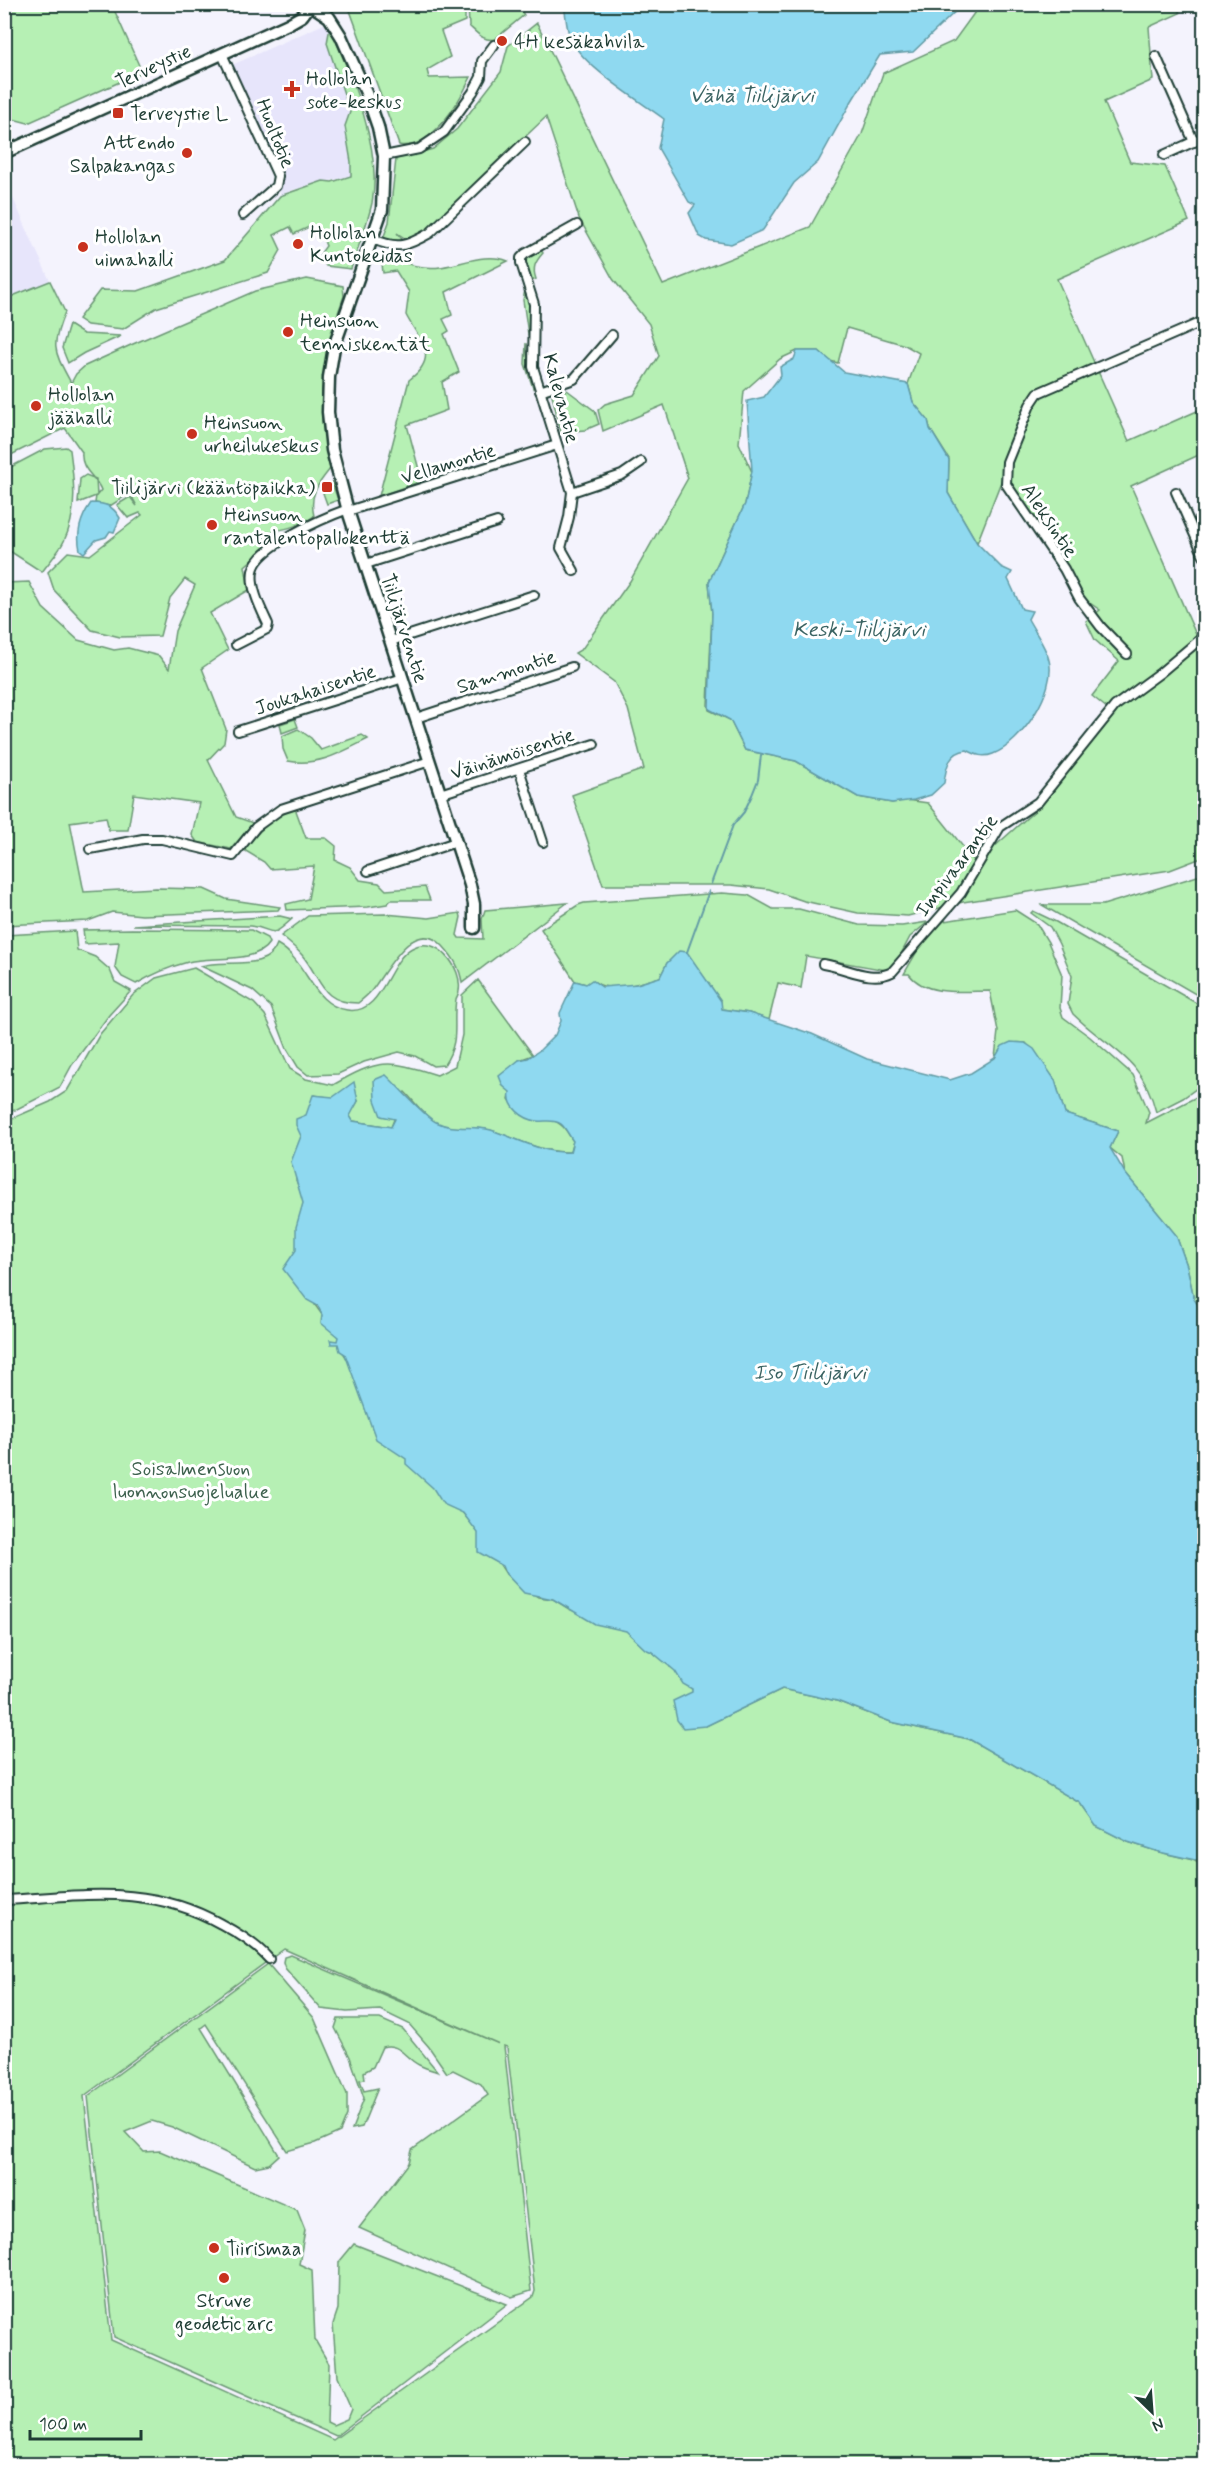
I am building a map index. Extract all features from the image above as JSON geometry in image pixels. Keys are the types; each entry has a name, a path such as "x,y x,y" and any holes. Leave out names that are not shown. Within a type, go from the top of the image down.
{"street":[{"name":"Terveystie","path":"4,153 302,16 311,5"},
{"name":"Tiilijärventie","path":"311,5 329,17 341,36 367,95 378,127 384,156 382,210 334,347 329,377 328,412 332,450 348,510 473,899 474,928"},
{"path":"384,156 419,149 444,132 482,77 482,61 494,45"},
{"name":"Huoltotie","path":"222,54 278,176 276,186 243,215"},
{"path":"1156,56 1194,142"},
{"path":"1164,155 1204,137"},
{"path":"373,239 400,247 411,244 430,233 525,142"},
{"name":"Kalevantie","path":"574,571 561,548 569,517 572,492 531,357 534,304 521,258 577,225"},
{"name":"Aleksintie","path":"1127,654 1101,627 1079,598 1064,569 1006,484 1007,462 1030,405 1038,393 1204,321"},
{"path":"540,391 573,379 612,334"},
{"name":"Vellamontie","path":"236,645 267,629 268,624 253,580 253,569 259,560 274,547 297,532 348,510 556,445"},
{"path":"572,492 622,475 641,462"},
{"path":"1176,492 1204,556"},
{"path":"366,564 497,522"},
{"path":"391,641 534,595"},
{"name":"Impivaarantie","path":"823,964 874,976 885,976 892,972 961,893 1000,828 1038,802 1115,705 1160,673 1204,636"},
{"name":"Sammontie","path":"416,718 572,667"},
{"name":"Joukahaisentie","path":"238,731 403,678"},
{"name":"Väinämöisentie","path":"440,794 594,744"},
{"path":"90,849 143,839 162,839 233,856 256,827 281,809 430,761"},
{"path":"519,769 543,842"},
{"path":"368,871 456,842"},
{"path":"4,1900 113,1895 139,1896 171,1902 208,1916 234,1931 269,1959"}],"shaded area":[{"name":"Hollolan sote-keskus","path":"324,24 330,27 327,43 350,113 345,126 351,176 292,190 280,196 281,176 232,65"},
{"path":"4,178 50,281 5,299 4,299"}],"green space":[{"path":"4,5 112,5 142,72 28,123 5,117"},
{"path":"348,5 465,5 465,21 441,31 450,57 427,70 429,78 471,77 442,123 422,140 411,145 399,145"},
{"path":"468,5 518,5 524,15 491,40 481,36 469,26"},
{"path":"980,5 1176,5 1180,13 1149,27 1153,80 1104,102 1130,162 1165,166 1189,221 1057,279 1129,441 1204,408 1204,460 1201,454 1131,486 1204,653 1204,857 1170,870 963,902 908,916 858,913 804,901 769,889 731,885 603,885 572,795 644,769 628,709 614,682 575,653 582,649 630,581 688,478 664,405 603,431 598,410 605,404 634,395 659,356 649,324 613,279 579,218 546,117 419,237 409,241 397,233 405,243 403,244 383,239 389,222 396,159 433,149 457,129 501,72 508,46 537,23 663,285 810,227 862,134 883,73 954,41","holes":["847,328 905,345 919,353 908,384 913,402 928,420 930,429 949,459 948,493 977,543 1004,474 1064,566 1081,597 1100,610 1086,621 1095,640 1119,661 1092,696 1113,713 1039,807 976,863 928,803 907,800 892,803 858,797 796,761 745,750 730,720 709,710 708,705 712,613 709,582 745,504 752,472 739,443 744,391 780,359 797,351 819,351 830,361 838,363"]},
{"path":"330,27 363,113 373,159 372,203 351,269 326,266 320,254 326,246 321,233 311,226 294,234 290,227 274,235 281,250 268,273 156,308 123,329 87,325 78,319 100,290 138,291 225,260 280,196 323,181 332,182 351,176 345,126 350,112 327,43"},
{"path":"541,250 543,253 534,268 536,279 529,282 523,265 525,259"},
{"path":"487,258 508,261 446,292 452,315 443,319 449,331 444,334 459,372 442,382 447,410 407,425 422,481 379,496 409,380 419,371 426,356 421,341 406,315 409,292 396,271 383,273 382,263 387,259 434,267"},
{"path":"307,279 343,286 344,296 331,333 322,390 322,421 330,469 313,496 314,516 290,527 246,536 246,541 280,535 245,566 249,590 210,613 228,650 202,668 226,729 224,743 208,760 236,817 253,823 231,849 197,842 192,835 199,803 134,794 128,830 109,830 106,817 70,822 84,892 156,888 204,889 226,899 280,907 278,910 142,915 112,912 88,921 5,925 5,583 29,582 43,608 78,640 114,650 128,648 159,656 169,669 175,631 195,585 185,579 170,598 160,636 120,637 92,630 54,590 48,572 68,552 90,555 142,515 140,513 128,518 117,505 130,497 137,506 130,493 110,506 95,503 96,496 78,503 80,479 86,475 93,478 83,463 82,452 65,428 5,458 5,299 50,281 65,312 57,333 56,349 71,383 76,374 85,366 255,291","holes":["96,482 101,490 97,495"]},
{"path":"525,290 530,299 531,311 528,334 523,300"},
{"path":"69,325 83,334 121,336 68,363 62,348"},
{"path":"526,343 528,361 535,385 533,388 525,364"},
{"path":"567,390 595,411 599,424 585,430 561,432 552,395"},
{"path":"66,447 70,450 73,473 74,496 71,519 62,545 42,572 5,548 5,470 45,449"},
{"path":"332,482 338,500 327,504 323,493"},
{"path":"295,719 298,727 282,733 280,724"},
{"path":"298,729 311,738 321,750 362,735 368,739 320,760 288,761 283,749 282,736"},
{"path":"295,808 306,838 326,838 336,846 335,860 350,867 360,880 379,883 386,890 425,887 430,900 391,900 387,904 368,907 287,910 286,904 308,899 314,866 270,869 264,862 244,850 266,825"},
{"path":"1204,874 1204,915 1199,918 1204,931 1204,999 1042,905 1103,905"},
{"path":"722,893 748,895 773,909 799,909 859,925 902,926 928,922 910,937 892,971 806,956 801,988 778,983 769,1020 749,1013 721,1009 721,1001 686,952 667,963 660,977 636,984 609,987 595,982 586,984 575,981 541,929 584,903"},
{"path":"567,903 462,983 456,963 443,946 432,938 422,937 412,941 402,949 370,992 358,1003 336,999 329,994 302,955 281,936 308,916 385,914 429,918 460,913 457,935 459,938 483,939 482,919 485,910"},
{"path":"1015,910 1037,924 1048,942 1062,975 1060,1008 1063,1017 1090,1037 1133,1075 1149,1112 1146,1123 1204,1093 1204,1314 1194,1299 1187,1266 1176,1235 1125,1173 1122,1158 1110,1148 1118,1131 1065,1114 1055,1080 1026,1043 1008,1044 995,1058 998,1031 990,991 957,992 935,989 916,981 909,974 904,974 923,941 944,921"},
{"path":"1033,911 1203,1007 1204,1083 1183,1098 1156,1112 1150,1093 1133,1066 1073,1014 1068,1004 1072,976 1050,927 1031,913"},
{"path":"280,916 292,919 275,932 250,926 133,925"},
{"path":"83,930 251,930 267,938 269,943 263,950 254,954 188,962 161,971 136,984 122,977 115,967 119,942 85,944"},
{"path":"75,931 77,950 95,957 110,970 115,982 131,991 109,1015 72,1065 60,1087 15,1110 5,1112 5,935"},
{"path":"277,944 296,961 325,1000 347,1010 359,1010 369,1005 384,986 396,964 412,948 421,945 439,949 452,964 459,982 454,1040 444,1065 433,1066 415,1056 399,1052 364,1062 338,1074 308,1075 298,1067 287,1049 271,1007 252,990 201,966 255,962 272,953"},
{"name":"Soisalmensuon luonnonsuojelualue","path":"194,968 254,1003 265,1015 290,1069 306,1079 333,1085 361,1070 384,1064 406,1066 437,1075 455,1066 462,1035 462,995 478,980 533,1055 519,1060 509,1099 523,1115 555,1121 563,1126 573,1141 570,1152 539,1148 490,1130 442,1125 427,1116 405,1092 391,1127 353,1121 349,1116 358,1101 314,1095 304,1130 296,1180 303,1199 315,1305 338,1337 338,1344 409,1460 462,1512 478,1532 489,1558 499,1563 506,1574 538,1597 553,1599 569,1609 627,1629 648,1649 677,1670 689,1683 706,1726 782,1689 837,1701 891,1722 969,1739 1080,1803 1096,1826 1128,1842 1193,1860 1204,1866 1204,2464 5,2464 4,1122 50,1102 67,1091 100,1034 133,995 156,978","holes":["284,1949 499,2044 291,1955 284,1957 285,1968 321,2009 347,2012 380,2010 409,2024 447,2073 453,2070 481,2084 488,2095 412,2150 409,2163 359,2228 512,2297 531,2291 504,2046 507,2047 535,2291 533,2297 333,2440 111,2340 84,2096"]},
{"path":"268,1964 314,2018 347,2094 347,2115 340,2132 315,2143 287,2151 206,2024 201,2028 279,2155 269,2164 255,2167 172,2127 152,2121 125,2132 144,2152 160,2151 297,2210 305,2230 299,2264 312,2270 315,2340 329,2364 327,2422 333,2425 347,2419 351,2409 337,2377 333,2324 338,2309 339,2262 354,2244 507,2304 336,2436 114,2337 88,2096"},
{"path":"338,2019 380,2019 403,2029 438,2072 419,2065 398,2049 382,2047 373,2067 364,2072 365,2079 360,2080 364,2091 378,2088 362,2127 352,2129 364,2098 350,2057 335,2028"}],"water":[{"name":"Vähä Tiilijärvi","path":"564,4 962,5 913,52 880,55 818,162 794,183 763,230 731,244 706,240 699,236 689,213 695,205 689,202 658,148 664,119 585,59 570,37"},
{"name":"Keski-Tiilijärvi","path":"797,351 819,351 844,372 908,384 913,402 928,420 930,429 949,460 948,493 977,543 1001,567 1012,572 1008,579 1022,609 1032,611 1028,619 1048,655 1050,672 1048,686 1034,714 1015,739 1004,748 986,756 967,750 956,754 949,761 944,783 931,795 914,800 892,803 858,797 796,761 745,750 730,720 709,709 712,613 709,582 745,504 752,471 747,401 764,397 781,375 780,367 794,359"},
{"path":"91,503 109,506 120,518 114,532 110,531 106,537 96,540 84,553 80,550 79,531 84,514"},
{"name":"Iso Tiilijärvi","path":"679,951 687,952 721,1001 722,1009 749,1013 812,1034 867,1059 950,1080 971,1073 995,1058 1002,1046 1011,1042 1025,1043 1034,1049 1055,1080 1065,1114 1118,1131 1110,1148 1125,1173 1176,1235 1187,1266 1194,1299 1204,1314 1204,1862 1128,1842 1096,1826 1080,1803 969,1739 891,1722 837,1701 782,1689 706,1726 683,1728 677,1720 673,1701 692,1692 692,1689 683,1684 675,1671 645,1649 626,1631 595,1624 553,1599 524,1593 506,1574 503,1566 478,1552 478,1533 463,1513 443,1504 433,1488 406,1464 406,1459 376,1439 345,1354 340,1351 338,1344 331,1344 330,1340 337,1341 338,1337 321,1323 322,1315 318,1306 307,1300 283,1269 296,1250 296,1227 303,1203 291,1162 301,1136 296,1119 306,1115 313,1095 333,1097 354,1082 358,1101 350,1116 353,1121 391,1127 395,1119 381,1116 375,1100 374,1080 386,1075 418,1108 443,1125 491,1130 550,1151 570,1152 573,1141 563,1126 558,1122 537,1121 522,1115 511,1103 510,1092 503,1086 499,1076 519,1060 528,1058 540,1050 555,1035 561,1021 560,1013 575,981 586,984 592,980 602,987 637,984 660,977 667,963"}],"waterway":[{"path":"711,884 733,825 744,812 758,780 761,755"},
{"path":"687,952 709,891"}],"place":[{"name":"4H kesäkahvila","path":"502,41"},
{"name":"Hollolan sote-keskus","path":"292,89"},
{"name":"Terveystie L","path":"118,113"},
{"name":"Attendo Salpakangas","path":"187,153"},
{"name":"Hollolan Kuntokeidas","path":"298,244"},
{"name":"Hollolan uimahalli","path":"83,247"},
{"name":"Heinsuon tenniskentät","path":"288,332"},
{"name":"Hollolan jäähalli","path":"36,406"},
{"name":"Heinsuon urheilukeskus","path":"192,434"},
{"name":"Tiilijärvi (kääntöpaikka)","path":"327,487"},
{"name":"Heinsuon rantalentopallokenttä","path":"212,525"},
{"name":"Tiirismaa","path":"214,2248"},
{"name":"Struve geodetic arc","path":"224,2278"}]}
